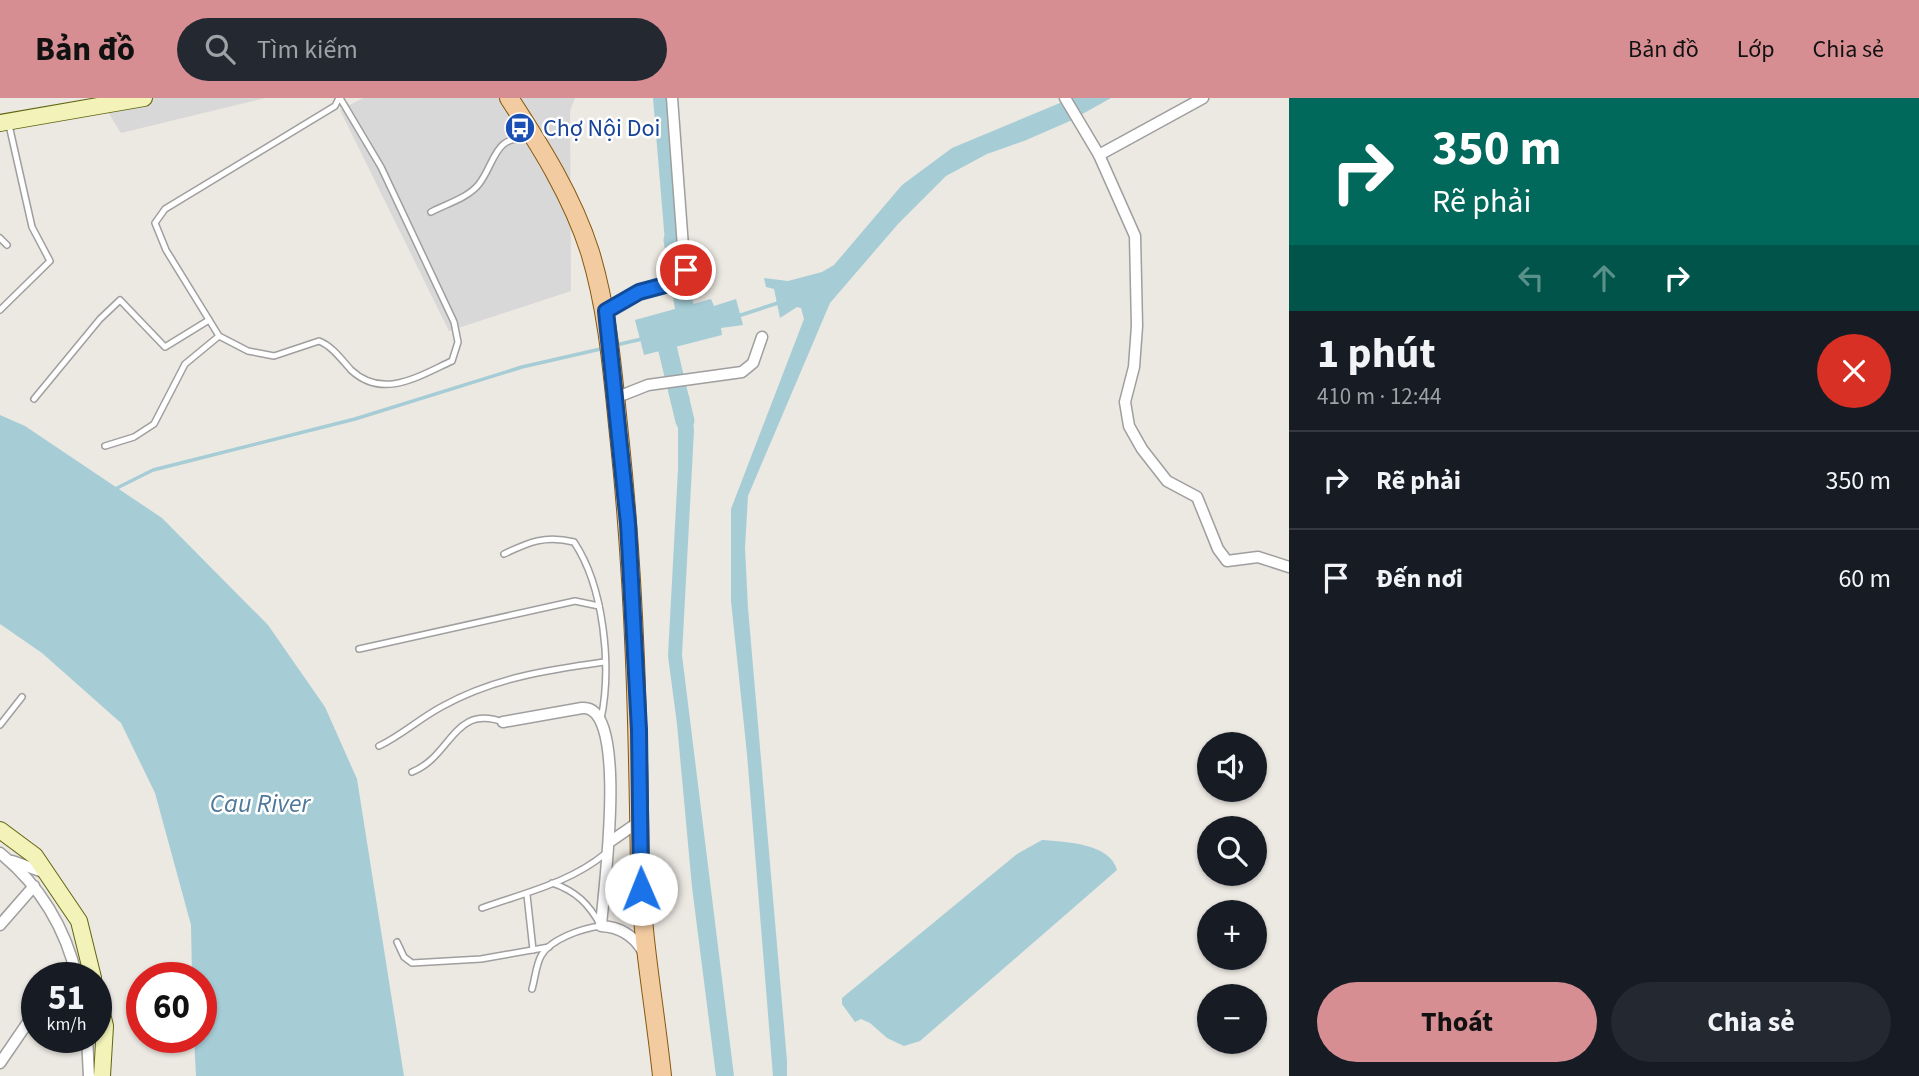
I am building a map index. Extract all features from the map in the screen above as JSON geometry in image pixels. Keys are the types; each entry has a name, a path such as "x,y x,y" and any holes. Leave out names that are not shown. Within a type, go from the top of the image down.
{"main road":[{"path":"509,98 538,142 568,198 589,251 606,311 628,524 639,730 642,907 662,1076"}],"street":[{"path":"4,122 144,98"},
{"path":"606,311 639,292 680,281 685,274 672,98"},
{"path":"1065,98 1099,155 1131,222 1136,249 1137,326 1134,368 1125,402 1129,426 1142,449 1167,481 1197,497 1218,549 1227,561 1258,557 1289,567"},
{"path":"1099,155 1203,98"},
{"path":"615,398 648,385 741,372 752,363 762,337"},
{"path":"503,722 590,707 601,719 611,783 610,846 601,926 610,926 635,938 647,958"},
{"path":"610,846 641,821"},
{"path":"0,830 35,856 50,875 79,921 89,962"},
{"path":"5,856 50,875"},
{"path":"5,856 34,886 60,926 73,962"},
{"path":"0,925 34,886"},
{"path":"0,1063 21,1032"},
{"path":"88,1053 89,1076"},
{"path":"102,1076 103,1053"}],"lane":[{"path":"340,98 381,167 454,322 458,342 452,361 411,380 387,386 373,384 357,375 327,344 319,341 274,356 248,351 219,336 166,250 155,223 165,209 335,106 340,98"},
{"path":"0,310 50,261 32,227 4,122"},
{"path":"431,212 471,192 479,184 491,159 507,142 518,139 538,142"},
{"path":"0,239 7,246"},
{"path":"34,399 92,328 120,300 166,347 209,320"},
{"path":"105,446 134,437 154,424 185,364 219,336"},
{"path":"504,554 556,537 573,542 590,571 599,606 606,697 601,719"},
{"path":"359,649 575,601 599,606"},
{"path":"379,746 396,738 421,718 446,704 502,680 604,663"},
{"path":"0,725 22,697"},
{"path":"412,772 432,761 461,726 471,719 483,717 503,722"},
{"path":"482,908 527,895 552,883 587,866 610,846"},
{"path":"397,942 404,957 412,963 481,959 549,947 577,932 601,926 587,903 564,887 552,883"},
{"path":"527,895 533,950"},
{"path":"532,989 541,956 549,947"}],"shaded area":[{"path":"99,98 265,98 121,133"},
{"path":"363,98 575,98 570,111 571,291 449,331 340,110"}],"water":[{"path":"653,98 668,98 681,261 670,265 665,242"},
{"path":"1072,98 1111,98 1070,121 987,154 946,176 898,224 830,303 748,496 745,548 748,608 787,1061 787,1076 773,1076 747,754 731,601 731,509 804,319 801,308 797,307 780,318 774,289 766,287 764,278 788,281 822,272 834,265 902,185 952,148"},
{"path":"711,299 714,306 736,299 743,325 721,328 722,335 644,355 635,320"},
{"path":"689,395 694,430 682,655 734,1076 716,1076 692,887 668,656 678,469 678,425 671,399"},
{"name":"Cau River","path":"0,415 25,426 162,518 268,625 325,707 357,779 404,1076 196,1076 195,1053 217,1053 217,962 192,962 191,925 155,793 121,723 42,653 0,624"},
{"path":"1042,840 1074,843 1097,849 1113,861 1117,870 920,1041 904,1046 887,1038 870,1023 861,1019 855,1022 842,1004 842,998 1017,854"}],"waterway":[{"path":"673,240 688,329"},
{"path":"738,316 781,302"},
{"path":"664,334 685,421"},
{"path":"616,345 642,339"},
{"path":"115,489 153,470 355,419 522,367 605,348"}],"place":[{"name":"Chợ Nội Doi","path":"520,128"}],"route":[{"path":"641,889 639,730 628,524 606,311 639,292 680,281 686,270"}]}
